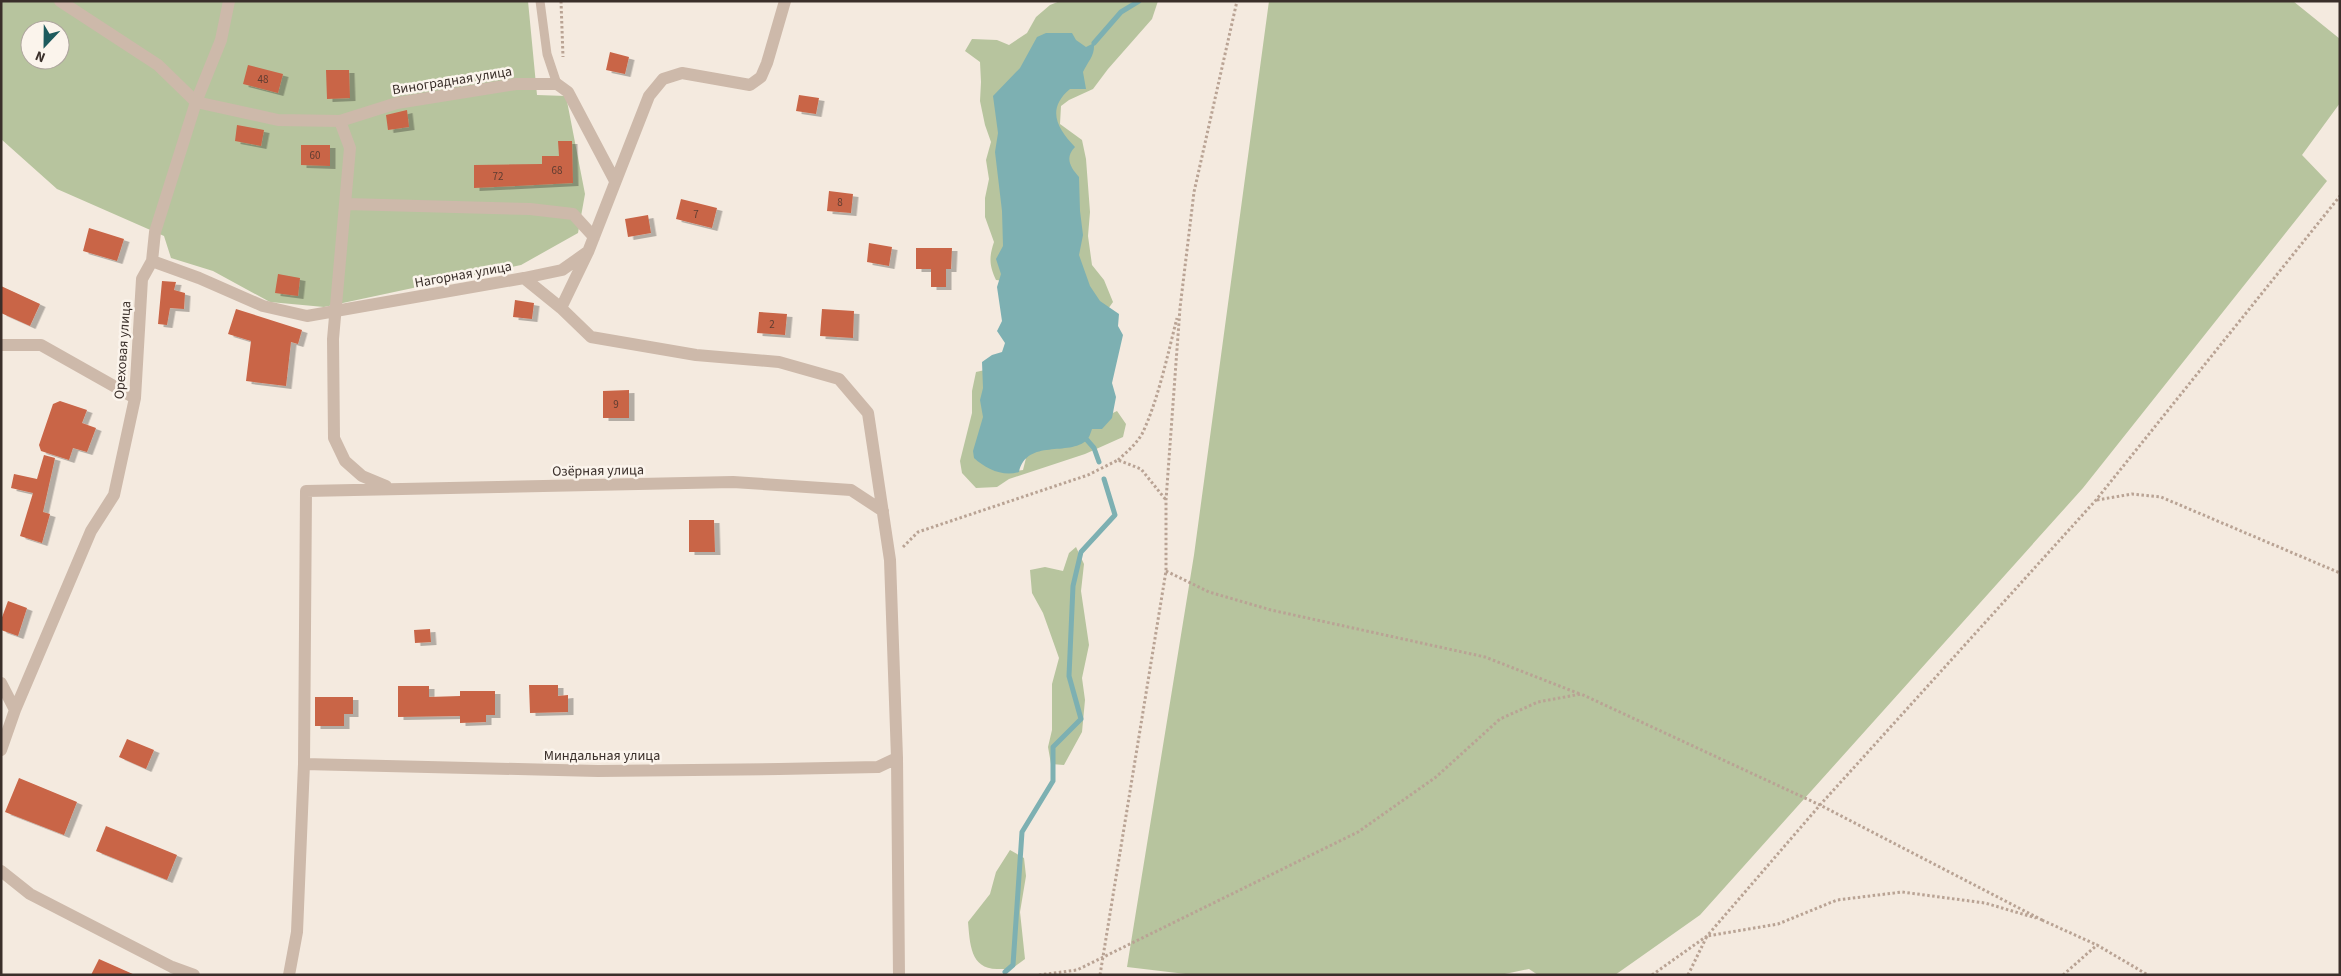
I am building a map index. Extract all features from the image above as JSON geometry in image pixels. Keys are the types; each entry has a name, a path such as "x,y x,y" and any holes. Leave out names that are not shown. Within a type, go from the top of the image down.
{"street":[{"path":"60,1 158,65 196,102"},
{"name":"Ореховая улица","path":"1,750 15,710 91,531 114,495 135,398 142,279 152,261 155,232 196,102 221,40 229,1"},
{"path":"560,308 588,252 649,96 663,79 682,73 750,85 761,77 767,63 784,1"},
{"name":"Виноградная улица","path":"196,102 278,120 340,121 396,103 516,84 557,84"},
{"path":"557,84 568,92 616,181"},
{"path":"340,121 350,148 333,340 334,438 345,461 362,476 390,488"},
{"path":"346,204 530,209 573,214 594,237"},
{"path":"524,278 562,270 588,252"},
{"name":"Нагорная улица","path":"152,261 199,278 262,306 307,316 524,278 591,337 696,356 779,362 839,379 868,413 883,511"},
{"path":"1,344 42,345 135,398"},
{"name":"Озёрная улица","path":"304,764 306,491 733,482 851,490 883,511"},
{"path":"883,511 890,560 897,758 899,975"},
{"path":"1,683 15,710"},
{"name":"Миндальная улица","path":"304,764 598,770 779,769 878,767 897,758"},
{"path":"289,975 297,932 304,764"},
{"path":"1,871 30,894 170,971 194,975"}],"lane":[{"path":"540,1 547,54 557,84"}],"path":[{"path":"561,1 563,63"},
{"path":"1100,975 1166,571 1166,500 1180,308 1194,192 1237,1"},
{"path":"1652,975 1707,936 1820,805 2096,500 2340,196"},
{"path":"890,560 918,532 1088,475 1118,460 1130,450 1142,435 1166,363 1180,308"},
{"path":"1118,460 1140,469 1166,500"},
{"path":"2096,500 2132,494 2160,497 2340,573"},
{"path":"1166,571 1218,595 1271,610 1485,657 1581,694 1820,805 2044,921 2097,945 2148,975"},
{"path":"1039,975 1077,970 1358,832 1436,777 1500,720 1538,702 1581,694"},
{"path":"1707,936 1778,924 1837,900 1902,892 1984,903 2044,921"},
{"path":"1688,975 1707,936"},
{"path":"2062,975 2097,945"}],"green space":[{"path":"1,1 528,1 537,95 566,96 585,194 578,233 521,265 324,307 270,302 213,271 171,258 164,236 57,189 1,139"},
{"path":"1060,1 1158,1 1152,19 1093,89 1069,100 1061,106 1060,124 1082,140 1086,159 1090,212 1088,236 1092,265 1104,280 1113,302 1108,309 1094,301 1075,264 1078,228 1068,189 1075,178 1061,162 1064,146 1055,131 1050,115 1049,98 1052,81 1079,70 1079,53 1067,39 1048,43 1038,50 1042,58 1049,63 1047,68 1032,84 1019,103 1014,116 1010,139 1002,139 997,150 1007,198 1005,243 1000,261 1004,281 996,280 991,265 991,252 994,242 985,217 985,198 989,179 986,160 991,142 980,101 980,62 965,51 972,39 997,40 1009,45 1027,33 1036,17 1050,5"},
{"path":"1269,1 2293,1 2340,39 2340,103 2302,155 2327,181 2083,488 1700,915 1615,975 1538,975 1529,969 1500,975 1194,975 1127,967 1194,555"},
{"path":"985,370 1009,472 1023,470 1027,454 1117,411 1126,424 1123,437 1085,454 1009,479 997,487 976,488 962,473 960,461 972,413 972,391 976,372"},
{"path":"1076,547 1084,564 1081,591 1089,645 1082,678 1085,700 1082,732 1064,765 1051,764 1048,747 1052,730 1052,684 1059,658 1043,613 1032,593 1030,570 1045,567 1063,571 1069,553"},
{"path":"1010,850 1024,858 1026,876 1020,912 1025,959 1009,968 988,968 976,960 971,946 968,922 990,894 996,872"}],"water":[{"path":"1046,33 1072,33 1076,40 1086,47 1094,43 1092,55 1083,72 1086,89 1070,89 1063,96 1056,111 1059,126 1075,147 1069,159 1073,170 1079,177 1083,235 1079,255 1090,286 1100,301 1119,314 1118,326 1123,335 1112,383 1116,397 1112,418 1102,429 1092,429 1088,439 1079,445 1039,451 1030,455 1023,462 1019,472 1001,473 984,466 974,458 973,451 983,417 980,400 983,388 982,362 992,355 1002,352 1005,343 997,331 1002,321 997,287 1001,274 996,259 1003,246 1002,211 995,152 998,133 993,96 1020,68 1037,37"}],"building":[{"path":"610,52 629,57 625,74 606,70"},
{"path":"248,65 283,74 278,93 243,84"},
{"path":"326,70 349,70 350,98 327,99"},
{"path":"799,95 819,98 816,114 796,111"},
{"path":"407,110 409,127 388,130 386,115"},
{"path":"237,125 264,130 261,146 235,141"},
{"path":"558,141 572,141 573,183 474,188 474,165 542,164 542,156 559,156"},
{"path":"301,145 330,145 330,166 301,165"},
{"path":"829,191 853,194 851,213 827,211"},
{"path":"681,199 717,208 712,228 676,219"},
{"path":"648,215 651,233 628,237 625,219"},
{"path":"89,228 124,239 117,261 83,251"},
{"path":"869,243 892,247 889,266 867,262"},
{"path":"916,248 952,248 951,269 946,269 946,287 931,287 931,269 916,269"},
{"path":"278,274 300,278 298,296 275,293"},
{"path":"162,281 176,282 174,290 185,293 184,309 170,308 167,325 158,324"},
{"path":"1,286 40,304 30,326 1,313"},
{"path":"515,300 534,303 532,319 513,317"},
{"path":"236,309 302,330 298,344 291,342 286,386 246,381 251,341 228,334"},
{"path":"822,309 854,311 853,338 820,336"},
{"path":"759,312 787,314 785,335 757,333"},
{"path":"629,390 629,418 603,418 603,391"},
{"path":"60,401 87,410 82,423 96,428 87,452 73,448 69,460 41,451 39,445 53,404"},
{"path":"44,455 55,458 43,512 50,514 42,543 20,536 33,493 11,488 14,474 37,479"},
{"path":"689,520 714,520 715,552 689,552"},
{"path":"8,601 27,608 18,636 1,630 1,620"},
{"path":"430,629 431,642 415,643 414,630"},
{"path":"529,685 558,685 558,696 568,695 568,712 530,713"},
{"path":"398,686 429,686 429,697 460,696 460,691 495,691 495,715 486,715 486,722 460,723 460,716 398,717"},
{"path":"315,697 353,697 353,714 344,714 344,726 315,726"},
{"path":"127,739 154,750 146,769 119,757"},
{"path":"19,778 77,802 64,835 5,812"},
{"path":"106,826 177,855 167,880 96,851"},
{"path":"99,959 135,975 91,975"}],"waterway":[{"path":"1094,43 1121,12 1139,1"},
{"path":"1087,440 1094,448 1099,462"},
{"path":"1005,972 1013,965 1022,832 1053,781 1053,747 1081,719 1069,676 1073,586 1081,552 1115,515 1104,479"}]}
